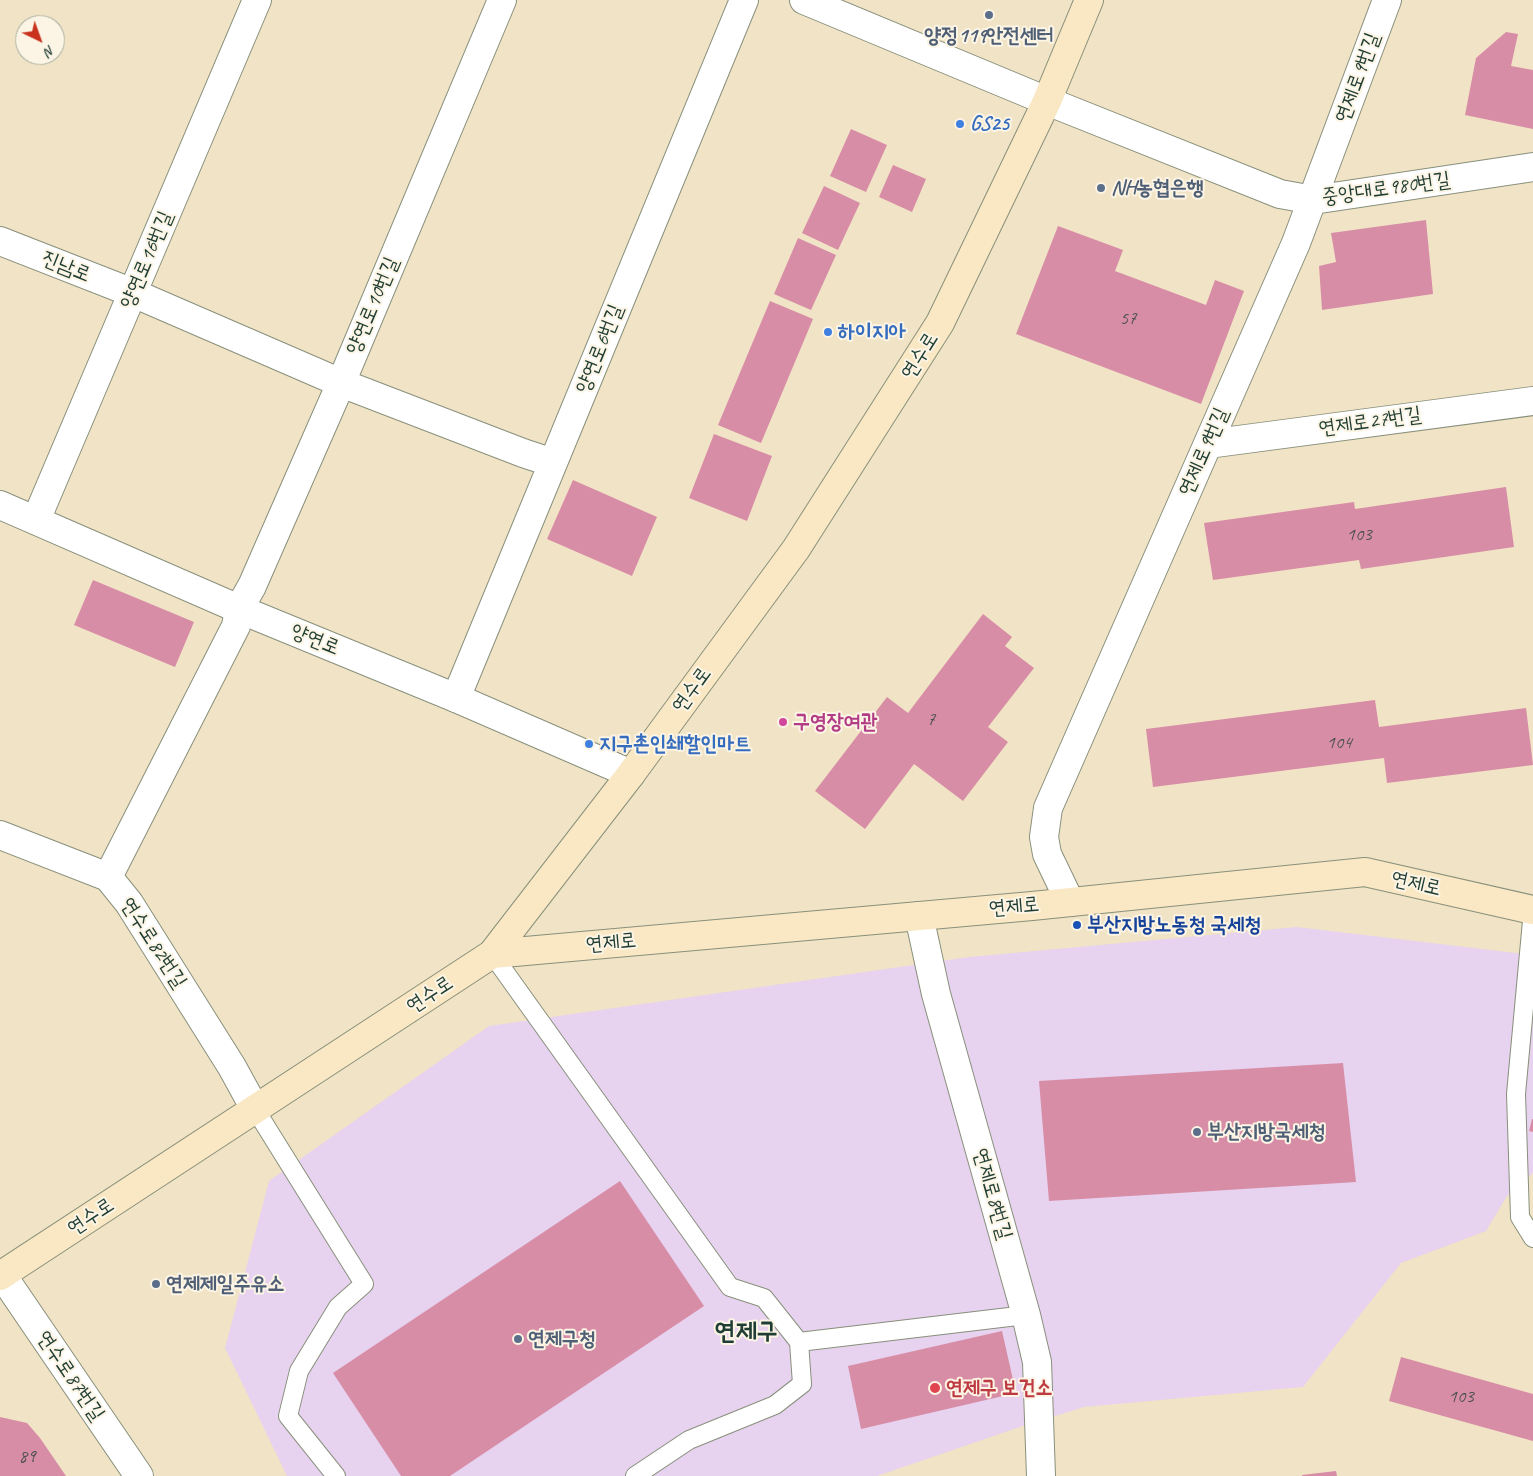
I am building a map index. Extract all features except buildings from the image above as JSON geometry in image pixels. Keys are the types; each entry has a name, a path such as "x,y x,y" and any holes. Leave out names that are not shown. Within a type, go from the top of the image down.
{"main road":[{"name":"연수로","path":"1,1276 492,954 631,774 796,549 940,323 1047,101 1089,0"},
{"name":"연제로","path":"492,954 1070,902 1365,872 1533,910"}],"street":[{"name":"양연로16번길","path":"36,520 258,0"},
{"name":"양연로10번길","path":"108,877 236,626 239,609 252,586 341,383 502,0"},
{"name":"양연로6번길","path":"456,698 744,0"},
{"name":"중앙대로980번길","path":"804,0 1047,101 1280,194 1313,200 1533,167"},
{"name":"연제로9번길","path":"1070,902 1047,854 1044,837 1048,808 1292,252 1387,0"},
{"name":"진남로","path":"0,241 133,293 341,383 553,463"},
{"name":"연제로27번길","path":"1208,444 1533,400"},
{"name":"양연로","path":"0,505 239,609 456,698 631,774"},
{"name":"연수로82번길","path":"0,835 108,877 129,903 232,1067 255,1109"},
{"name":"연제로8번길","path":"920,916 936,994 1026,1315 1037,1362 1041,1476"},
{"name":"연수로87번길","path":"1,1276 139,1476"}],"lane":[{"path":"1533,910 1516,1094 1520,1217 1533,1238"},
{"path":"492,954 730,1287 764,1298 799,1342 802,1384 775,1405 688,1440 635,1476"},
{"path":"255,1109 364,1284 338,1307 299,1371 288,1416 336,1476"},
{"path":"799,1342 1026,1315"}],"shaded area":[{"path":"1297,927 1533,955 1533,1173 1507,1196 1486,1231 1401,1263 1303,1387 1084,1407 877,1476 287,1476 225,1348 269,1181 489,1026 969,957"}],"place":[{"name":"양정119안전센터","path":"989,15"},
{"name":"GS25","path":"960,124"},
{"name":"NH농협은행","path":"1101,188"},
{"name":"하이지아","path":"828,332"},
{"name":"구영장여관","path":"783,722"},
{"name":"지구촌인쇄할인마트","path":"589,744"},
{"name":"부산지방노동청 국세청","path":"1077,925"},
{"name":"부산지방국세청","path":"1197,1132"},
{"name":"연제제일주유소","path":"156,1284"},
{"name":"연제구청","path":"518,1339"},
{"name":"연제구 보건소","path":"935,1388"}],"district":[{"name":"연제구","path":"746,1332"}]}
